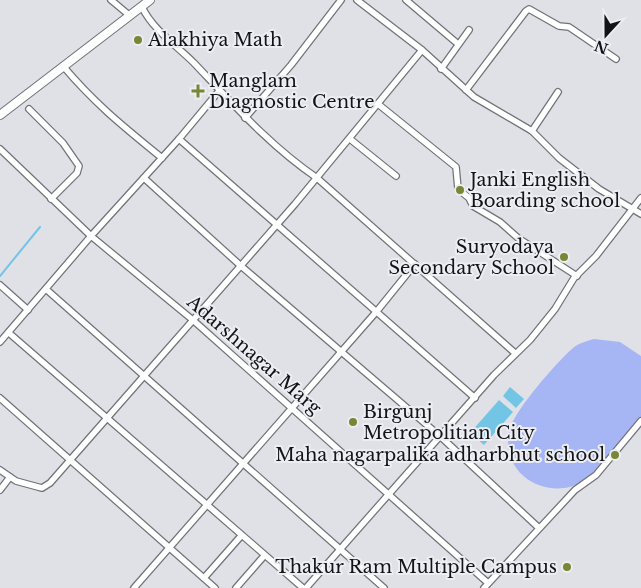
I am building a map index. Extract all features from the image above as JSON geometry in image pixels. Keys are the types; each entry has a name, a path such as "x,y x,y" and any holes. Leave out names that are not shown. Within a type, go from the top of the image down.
{"main road":[{"path":"0,115 150,0"}],"street":[{"path":"110,0 129,16"},
{"path":"245,118 291,65 341,0"},
{"path":"357,0 422,50 466,90 482,102 532,131 559,158 599,189 641,214"},
{"path":"406,0 458,44"},
{"path":"142,7 166,37 193,62 245,118 297,164 317,178 515,353"},
{"path":"466,90 529,9 560,26 569,26 616,59"},
{"path":"441,69 469,30"},
{"path":"0,470 10,477 42,488 50,483 278,224 422,50"},
{"path":"63,66 89,98 162,158"},
{"path":"0,342 219,91"},
{"path":"532,131 558,92"},
{"path":"378,104 456,167 458,189 469,198 473,206 500,222 518,238 577,276"},
{"path":"29,109 63,143 79,166 76,173 51,199"},
{"path":"179,139 475,398"},
{"path":"350,139 396,176"},
{"name":"Adarshnagar Marg","path":"0,149 91,236 194,321 292,407 390,495 486,586"},
{"path":"144,178 241,266 441,437 540,528"},
{"path":"9,333 264,556 304,588 342,550 515,353 530,340 577,276 596,256 641,198"},
{"path":"134,588 377,311 415,264"},
{"path":"0,285 28,310"},
{"path":"46,290 384,588"},
{"path":"0,398 215,588"},
{"path":"486,586 575,490 596,475 641,421"},
{"path":"0,490 10,477"},
{"path":"204,578 241,536"},
{"path":"236,588 264,556"}],"shaded area":[{"path":"594,339 620,342 641,356 641,418 606,462 585,481 571,487 556,488 530,481 512,461 508,448 509,432 512,424 536,388 566,355 583,342"},
{"path":"510,387 524,399 516,408 503,396"},
{"path":"499,400 513,412 484,445 470,433"}],"waterway":[{"path":"0,276 40,227"}],"place":[{"name":"Alakhiya Math","path":"138,40"},
{"name":"Manglam Diagnostic Centre","path":"198,91"},
{"name":"Janki English Boarding school","path":"460,190"},
{"name":"Suryodaya Secondary School","path":"564,257"},
{"name":"Birgunj Metropolitian City","path":"353,422"},
{"name":"Maha nagarpalika adharbhut school","path":"615,455"},
{"name":"Thakur Ram Multiple Campus","path":"567,567"}]}
